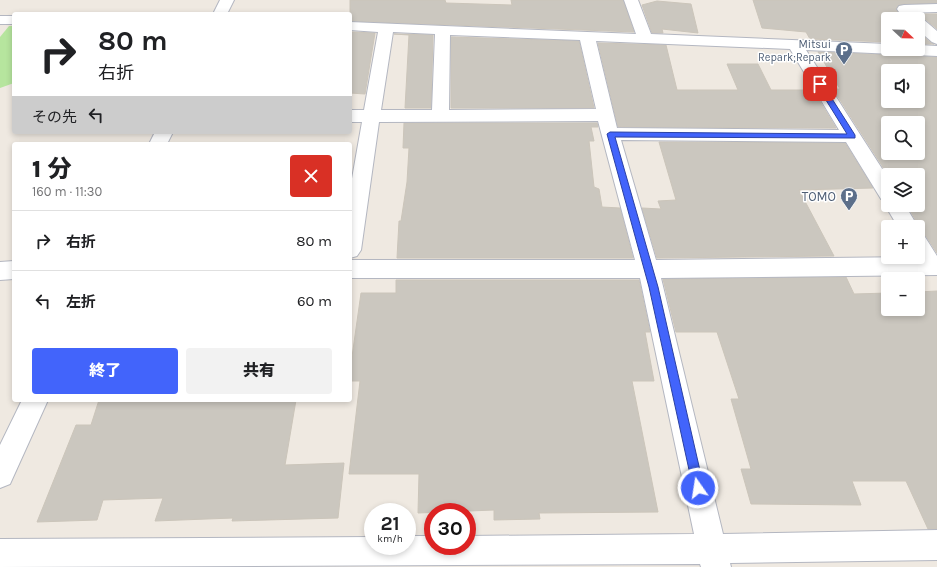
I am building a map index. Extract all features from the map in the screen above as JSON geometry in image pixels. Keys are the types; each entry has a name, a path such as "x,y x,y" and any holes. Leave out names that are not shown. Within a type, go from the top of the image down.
{"street":[{"path":"221,12 226,0"},
{"path":"631,0 645,38"},
{"path":"899,5 937,8"},
{"path":"899,5 907,12"},
{"path":"0,20 12,20"},
{"path":"352,26 881,49"},
{"path":"352,238 373,116 386,27"},
{"path":"925,28 937,39"},
{"path":"440,115 443,30"},
{"path":"588,36 608,125 648,269 714,558"},
{"path":"795,45 881,183"},
{"path":"925,50 937,51"},
{"path":"352,116 440,115 608,125 852,136"},
{"path":"925,252 935,266"},
{"path":"352,269 648,269 935,266"},
{"path":"0,271 12,270"},
{"path":"0,474 34,402"},
{"path":"0,554 714,558 937,545"}],"green space":[{"path":"9,26 12,26 12,84 0,88 0,37"}],"building":[{"path":"350,0 445,0 446,3 512,5 511,0 623,0 634,32 352,21 352,12 350,12"},
{"path":"753,0 937,0 937,3 899,5 896,8 898,12 881,12 881,42 810,39 806,32 762,28"},
{"path":"657,1 691,4 698,33 662,29 663,33 652,33 642,5"},
{"path":"925,14 937,14 937,29 925,19"},
{"path":"352,32 375,33 365,94 352,93"},
{"path":"394,34 433,35 431,108 405,108 409,35"},
{"path":"451,37 579,41 594,108 451,108"},
{"path":"925,38 931,43 934,44 925,44"},
{"path":"598,43 666,45 677,90 738,90 727,64 758,64 771,90 813,90 836,128 618,127"},
{"path":"818,52 881,55 881,56 937,57 937,253 925,236 925,220 916,220 911,212 925,212 925,168 884,168 833,89 840,89"},
{"path":"404,123 597,123 598,127 591,127 594,141 589,141 594,187 599,189 602,207 620,208 633,258 397,258 399,221 401,221 407,182 409,148 403,148"},
{"path":"659,142 845,143 873,188 799,190 834,256 657,258 642,208 661,209 658,201 676,200"},
{"path":"846,277 854,294 881,293 881,316 925,316 925,292 937,291 937,529 928,529 906,481 852,481 861,505 751,504 741,469 751,469 731,399 739,399 717,332 676,332 663,279"},
{"path":"396,280 639,280 650,332 645,332 654,381 632,381 658,512 539,513 540,519 494,520 494,510 476,511 476,503 424,503 424,513 418,513 419,474 349,474 360,381 352,381 352,357 361,293 396,293"},
{"path":"98,402 296,402 285,465 344,463 338,518 232,521 233,518 155,521 163,498 103,500 97,520 37,522 76,425 91,425"}],"place":[{"name":"Mitsui Repark;Repark","path":"844,65"},
{"name":"TOMO","path":"849,211"}],"route":[{"path":"698,488 653,287 610,134 852,136 820,84"}]}
